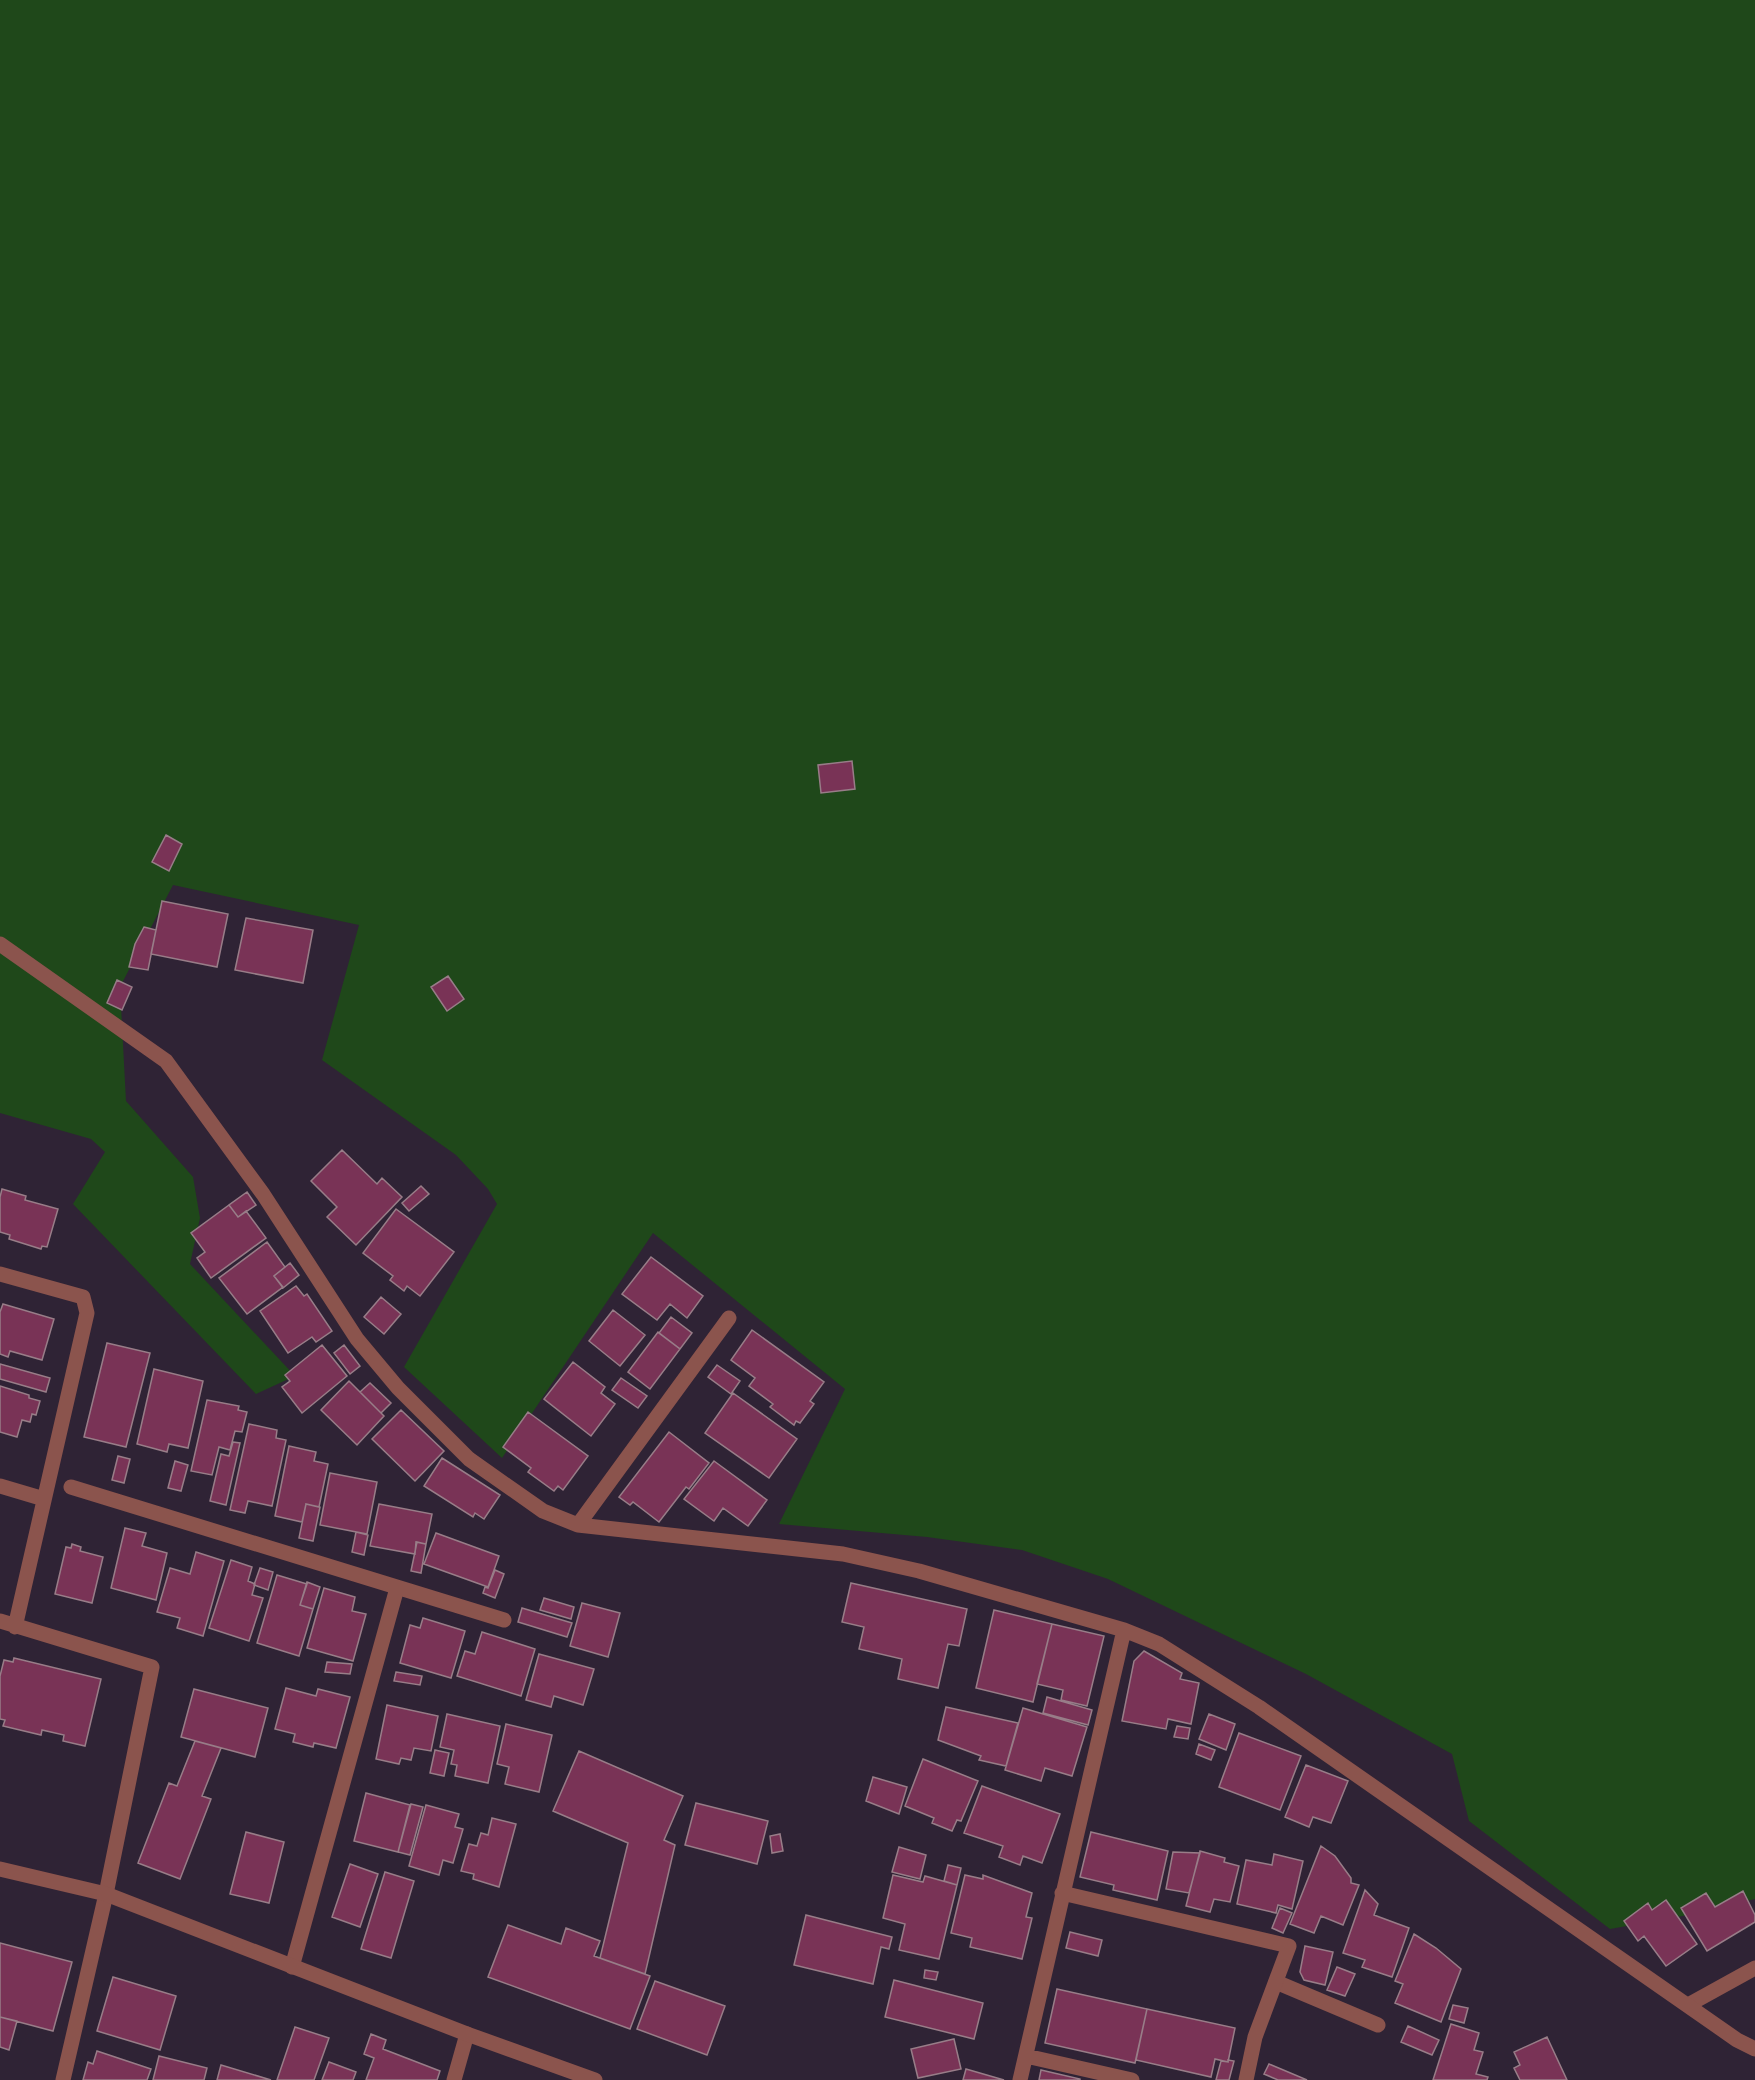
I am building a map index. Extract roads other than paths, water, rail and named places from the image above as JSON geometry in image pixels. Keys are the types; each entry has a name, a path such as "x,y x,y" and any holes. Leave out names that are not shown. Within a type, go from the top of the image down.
{"street":[{"path":"0,944 166,1061 263,1194 357,1339 398,1389 469,1459 543,1511 578,1525 843,1554 919,1571 1124,1630 1158,1644 1259,1707 1737,2040 1755,2049"},
{"path":"0,1274 82,1297 87,1313 15,1627"},
{"path":"578,1525 729,1318"},
{"path":"0,1486 44,1499"},
{"path":"71,1487 504,1620"},
{"path":"292,1967 397,1588"},
{"path":"0,1621 152,1666 106,1894 63,2080"},
{"path":"1020,2080 1124,1630"},
{"path":"0,1869 106,1894 467,2034 595,2080"},
{"path":"1062,1893 1289,1946 1255,2037 1246,2080"},
{"path":"1688,2005 1755,1968"},
{"path":"1276,1982 1378,2025"},
{"path":"454,2080 467,2034"},
{"path":"1026,2056 1131,2080"}]}
